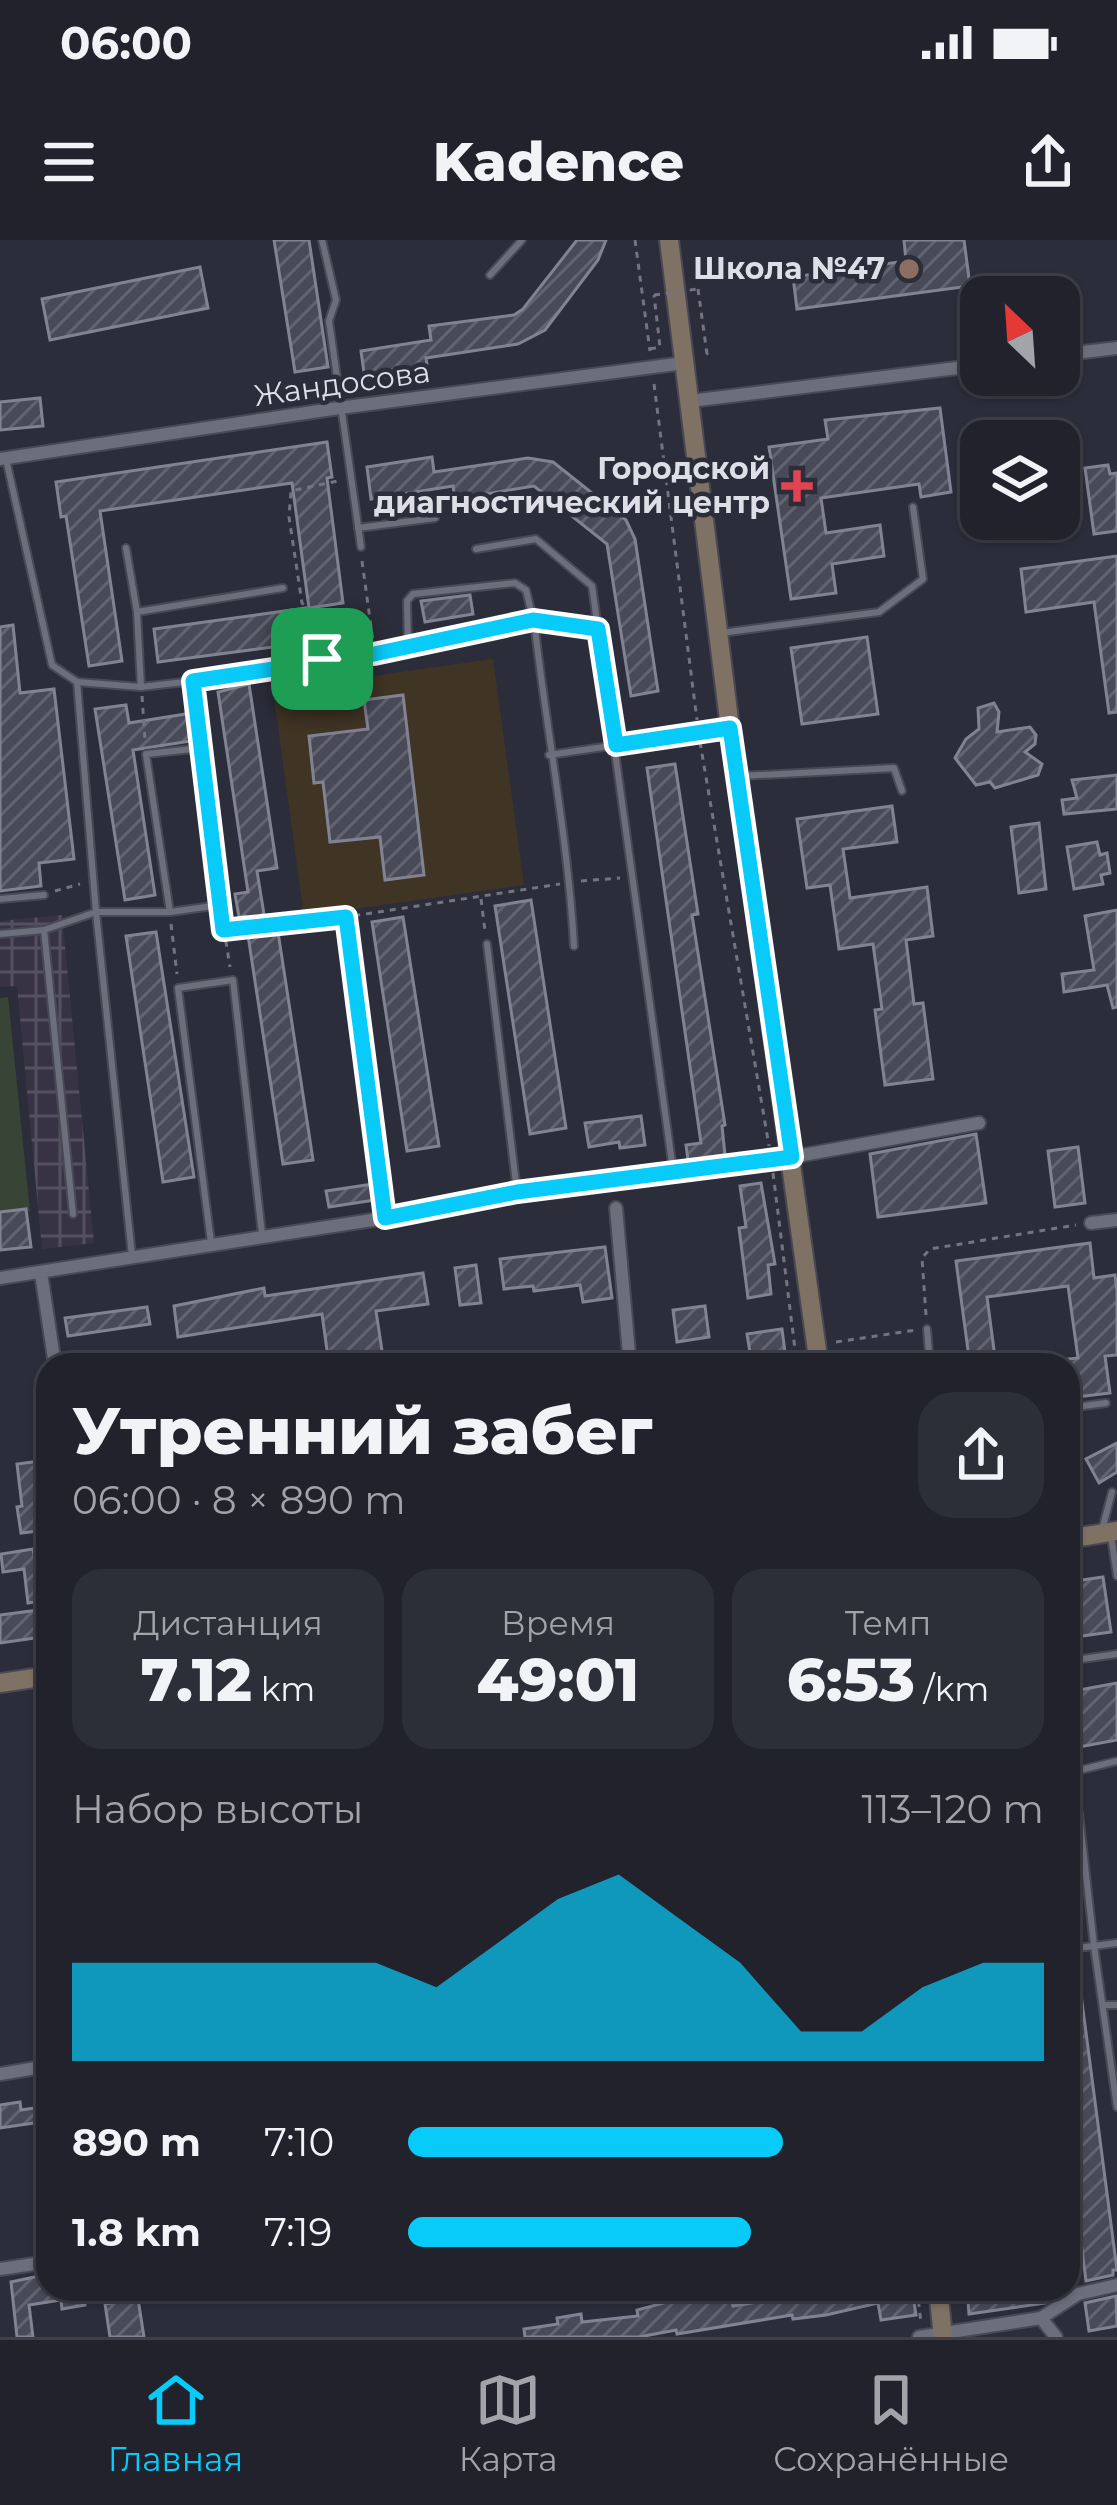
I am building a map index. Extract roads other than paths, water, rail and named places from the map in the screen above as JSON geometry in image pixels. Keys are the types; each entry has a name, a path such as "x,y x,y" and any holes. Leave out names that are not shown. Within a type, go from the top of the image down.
{"main road":[{"path":"669,240 782,1158 817,1353"},
{"path":"0,1683 36,1678"},
{"path":"932,2336 936,2301"}],"street":[{"path":"1080,352 1117,347"},
{"name":"Жандосова","path":"3,459 339,408 684,364"},
{"path":"690,401 960,367"},
{"path":"0,1278 385,1218 517,1192 782,1158 979,1123"},
{"path":"616,1208 629,1353"},
{"path":"1091,1223 1117,1220"},
{"path":"41,1273 53,1353"},
{"path":"0,2074 36,2068"},
{"path":"0,2269 36,2264"},
{"path":"1080,2293 1117,2284"},
{"path":"932,2336 1041,2318 1067,2301"},
{"path":"1041,2318 1056,2337"}],"lane":[{"path":"322,240 336,300 329,321 361,547"},
{"path":"490,275 522,240"},
{"path":"3,459 52,664 76,682 141,687 193,681 374,654 533,620"},
{"path":"0,483 11,480"},
{"path":"718,633 879,612 923,579 913,507"},
{"path":"358,528 434,518"},
{"path":"476,549 536,539 592,586 674,1173"},
{"path":"126,548 137,612 141,687"},
{"path":"408,646 407,601 413,594 515,583 526,590 571,882 574,946"},
{"path":"137,612 283,588"},
{"path":"76,682 132,1256"},
{"path":"549,755 730,728"},
{"path":"0,934 44,930 96,912 170,912 220,905 202,748 146,754 170,912"},
{"path":"737,777 894,768 902,791"},
{"path":"0,899 44,895"},
{"path":"44,930 74,1214"},
{"path":"487,944 517,1192"},
{"path":"211,1242 178,988 233,980 262,1235"},
{"path":"356,999 385,1218"},
{"path":"927,1329 929,1353"},
{"path":"1080,1406 1106,1403"},
{"path":"1112,1492 1109,1532 1117,1576"},
{"path":"1080,1659 1117,1654"},
{"path":"1080,1770 1117,1761"},
{"path":"1080,1822 1117,2107"},
{"path":"1080,1948 1117,1943"},
{"path":"1102,2005 1117,2005"}],"place":[{"name":"Школа №47","path":"909,269"},
{"name":"Городской диагностический центр","path":"797,486"}]}
